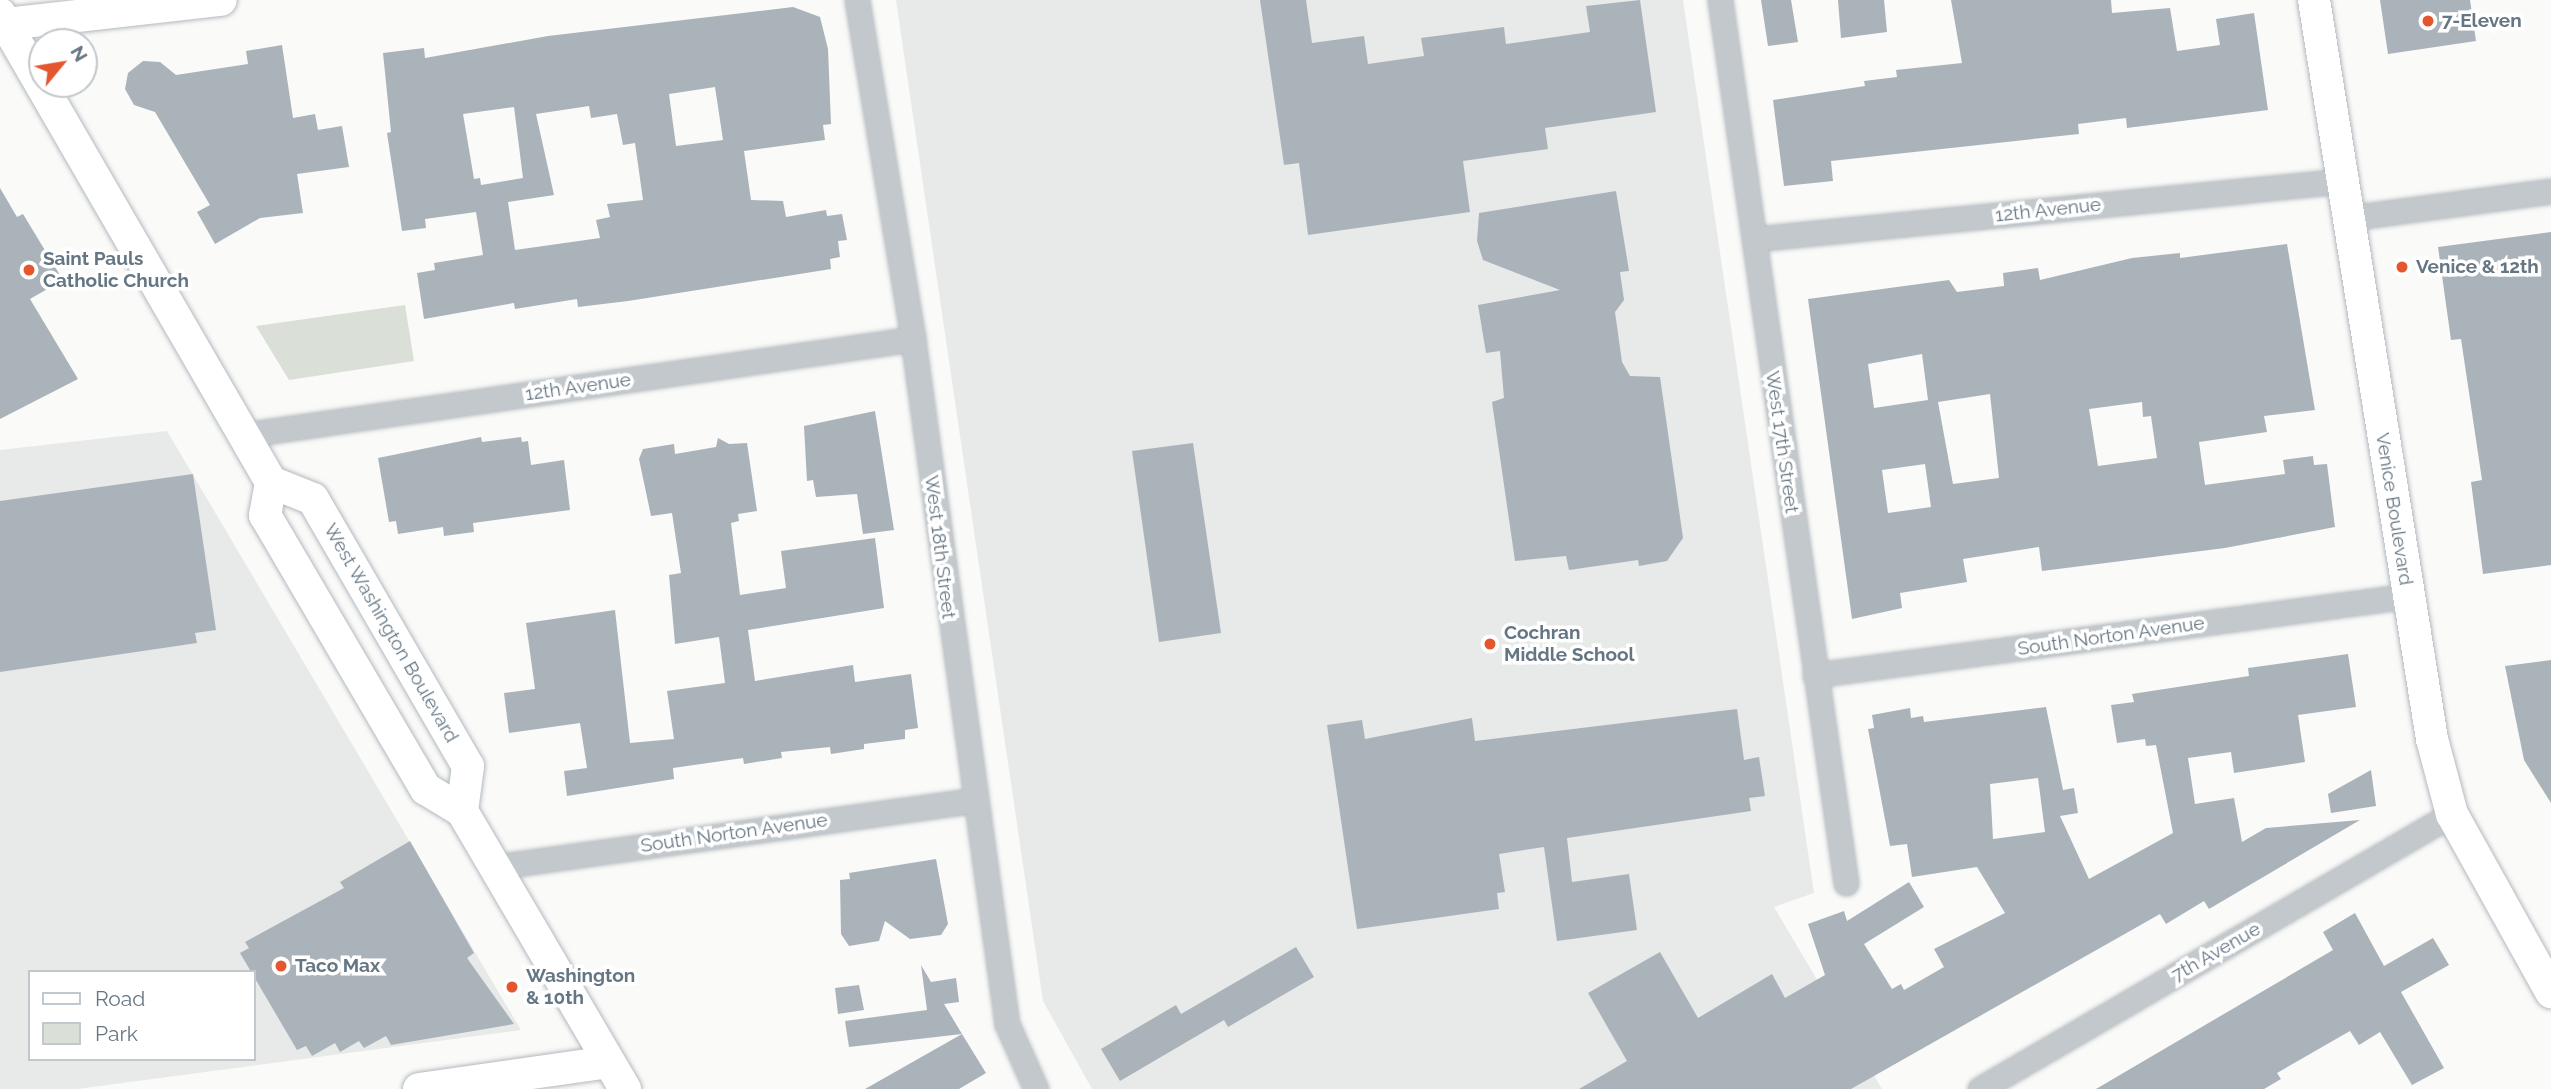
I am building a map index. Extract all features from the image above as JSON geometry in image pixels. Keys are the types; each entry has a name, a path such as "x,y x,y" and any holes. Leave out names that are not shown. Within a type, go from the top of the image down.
{"main road":[{"path":"221,0 2,21 271,482 265,515 426,789 462,811 625,1089"},
{"name":"Venice Boulevard","path":"2314,0 2432,739 2452,814 2551,992"},
{"name":"West Washington Boulevard","path":"271,482 313,499 468,766 462,811"},
{"path":"419,1089 608,1062"}],"street":[{"name":"West 18th Street","path":"857,0 913,339 974,800 1007,1024 1037,1089"},
{"name":"West 17th Street","path":"1720,0 1846,883"},
{"name":"12th Avenue","path":"1754,239 2342,181"},
{"path":"2349,218 2551,191"},
{"name":"12th Avenue","path":"243,435 913,339"},
{"name":"South Norton Avenue","path":"1815,675 2408,596"},
{"name":"South Norton Avenue","path":"494,867 974,800"},
{"name":"7th Avenue","path":"1980,1089 2452,814"}],"shaded area":[{"path":"896,0 1683,0 1814,893 1774,907 1882,1089 1092,1089 1043,1001"},
{"path":"167,431 521,1030 77,1089 0,1089 0,450"}],"green space":[{"path":"405,305 414,361 289,380 256,326"}],"building":[{"path":"1260,0 1306,0 1312,43 1364,36 1368,64 1424,56 1421,38 1504,27 1506,44 1590,32 1586,6 1640,0 1656,112 1545,128 1548,149 1463,161 1470,212 1308,235 1299,163 1284,165"},
{"path":"1761,0 1791,0 1798,42 1768,46"},
{"path":"1838,0 1884,0 1887,32 1841,38"},
{"path":"1951,0 2111,0 2112,13 2170,8 2177,51 2220,45 2216,19 2254,13 2268,110 2127,128 2126,118 2078,124 2079,134 1831,161 1833,181 1784,186 1773,100 1865,86 1864,81 1897,77 1896,70 1962,63"},
{"name":"7-Eleven","path":"2380,0 2470,0 2476,41 2388,54"},
{"path":"793,7 820,17 828,49 831,124 823,125 825,140 744,151 751,200 783,201 786,217 826,210 827,216 842,214 847,240 838,241 840,257 830,259 831,269 628,301 578,307 577,299 515,309 514,303 424,319 417,273 435,270 434,263 483,255 476,212 425,219 426,228 402,231 387,133 391,132 383,53 424,48 425,58 548,36","holes":["715,87 723,140 676,146 669,94","589,106 591,118 617,114 623,145 635,143 643,200 607,204 610,217 596,220 600,238 515,250 508,202 554,195 536,114","514,107 523,178 481,185 480,178 474,179 463,114"]},
{"path":"282,45 293,118 315,114 318,130 342,126 349,167 297,174 303,213 260,218 215,244 197,212 210,205 155,112 134,105 125,89 128,73 143,61 160,62 176,75 248,64 246,51"},
{"path":"0,188 17,217 23,214 63,280 30,299 78,379 0,419"},
{"path":"1616,191 1629,271 1620,272 1624,300 1615,312 1622,362 1630,376 1660,377 1683,538 1667,561 1639,566 1638,560 1569,570 1566,556 1515,561 1492,402 1504,398 1500,351 1486,353 1478,305 1560,290 1483,260 1477,241 1479,213"},
{"path":"2551,232 2551,565 2483,574 2471,482 2482,480 2461,339 2451,340 2438,247"},
{"path":"2287,244 2315,410 2264,416 2267,432 2199,442 2205,485 2285,474 2283,460 2313,456 2314,465 2327,464 2335,527 2225,548 2042,571 2039,547 1963,559 1967,582 1900,593 1902,608 1852,619 1808,299 1949,280 1957,292 2004,286 2003,273 2038,268 2040,280 2132,258 2180,253 2180,258","holes":["1922,354 1928,400 1874,408 1868,364","1990,394 1999,478 1953,484 1938,402","2142,402 2143,417 2151,416 2157,458 2098,466 2089,409","1925,464 1931,507 1888,513 1882,470"]},
{"path":"875,411 894,530 863,534 857,494 816,497 813,480 807,481 804,426"},
{"path":"481,437 482,442 521,437 522,442 528,441 531,465 564,460 570,510 473,523 474,532 444,536 443,527 398,534 396,521 389,522 378,458"},
{"path":"718,438 729,444 747,443 757,511 738,514 739,521 731,523 740,595 786,588 781,551 875,538 884,608 748,630 755,681 853,665 855,682 911,674 918,728 905,730 905,739 864,744 864,749 831,754 830,747 781,752 782,758 744,764 743,758 673,768 674,779 567,796 564,771 587,768 580,723 509,733 504,693 535,689 526,623 615,610 630,743 674,739 667,691 725,683 719,637 675,644 669,575 681,573 672,513 651,516 639,459 643,449 674,444 675,454 716,447"},
{"path":"1193,443 1221,633 1159,642 1132,451"},
{"path":"193,474 216,630 195,633 197,643 0,672 0,501"},
{"path":"2348,654 2356,707 2298,715 2305,762 2234,773 2231,752 2188,758 2195,804 2234,798 2242,842 2266,828 2360,820 2209,909 2204,901 2166,924 2160,914 1851,1089 1579,1089 1627,1061 1588,993 1660,952 1698,1018 1772,974 1785,998 1825,975 1808,924 1844,911 1847,921 1909,882 1924,907 1864,944 1892,989 1901,984 1904,990 1944,967 1934,949 2005,913 1977,867 1912,877 1907,844 1890,846 1868,729 1874,728 1872,715 1910,708 1911,718 1923,716 1924,722 2046,707 2063,790 2074,788 2078,813 2060,816 2089,879 2173,833 2156,745 2146,746 2145,739 2117,743 2111,705 2134,702 2132,694 2249,676 2248,668","holes":["2038,778 2045,832 1993,839 1990,784"]},
{"path":"2551,660 2551,803 2524,760 2505,666"},
{"path":"1737,709 1744,760 1759,757 1765,796 1749,798 1751,811 1567,838 1572,882 1629,874 1637,930 1557,941 1544,847 1499,854 1505,892 1497,893 1499,909 1357,929 1327,725 1362,720 1365,739 1472,718 1475,741"},
{"path":"2371,770 2376,806 2331,813 2328,794"},
{"path":"410,841 474,953 467,958 514,1024 391,1045 386,1036 364,1048 359,1041 340,1052 335,1043 312,1056 306,1046 297,1050 256,980 256,970 250,970 240,953 249,948 245,942 344,888 340,882"},
{"path":"936,859 948,924 941,935 910,939 885,921 879,941 849,946 841,934 840,880 850,879 849,873"},
{"path":"2355,913 2384,966 2433,938 2449,965 2401,992 2444,1068 2412,1085 2380,1032 2359,1045 2350,1031 2277,1073 2281,1079 2264,1089 2096,1089 2333,950 2323,932"},
{"path":"1296,947 1314,977 1228,1027 1224,1020 1120,1081 1101,1049 1176,1005 1181,1014"},
{"path":"921,965 931,982 956,978 959,1002 944,1004 962,1034 849,1047 845,1021 927,1010"},
{"path":"859,985 864,1010 838,1014 835,988"},
{"path":"962,1034 986,1073 959,1089 865,1089"}],"place":[{"name":"7-Eleven","path":"2428,21"},
{"name":"Venice & 12th","path":"2402,267"},
{"name":"Saint Pauls Catholic Church","path":"29,270"},
{"name":"Cochran Middle School","path":"1490,644"},
{"name":"Taco Max","path":"281,966"},
{"name":"Washington & 10th","path":"512,987"}]}
